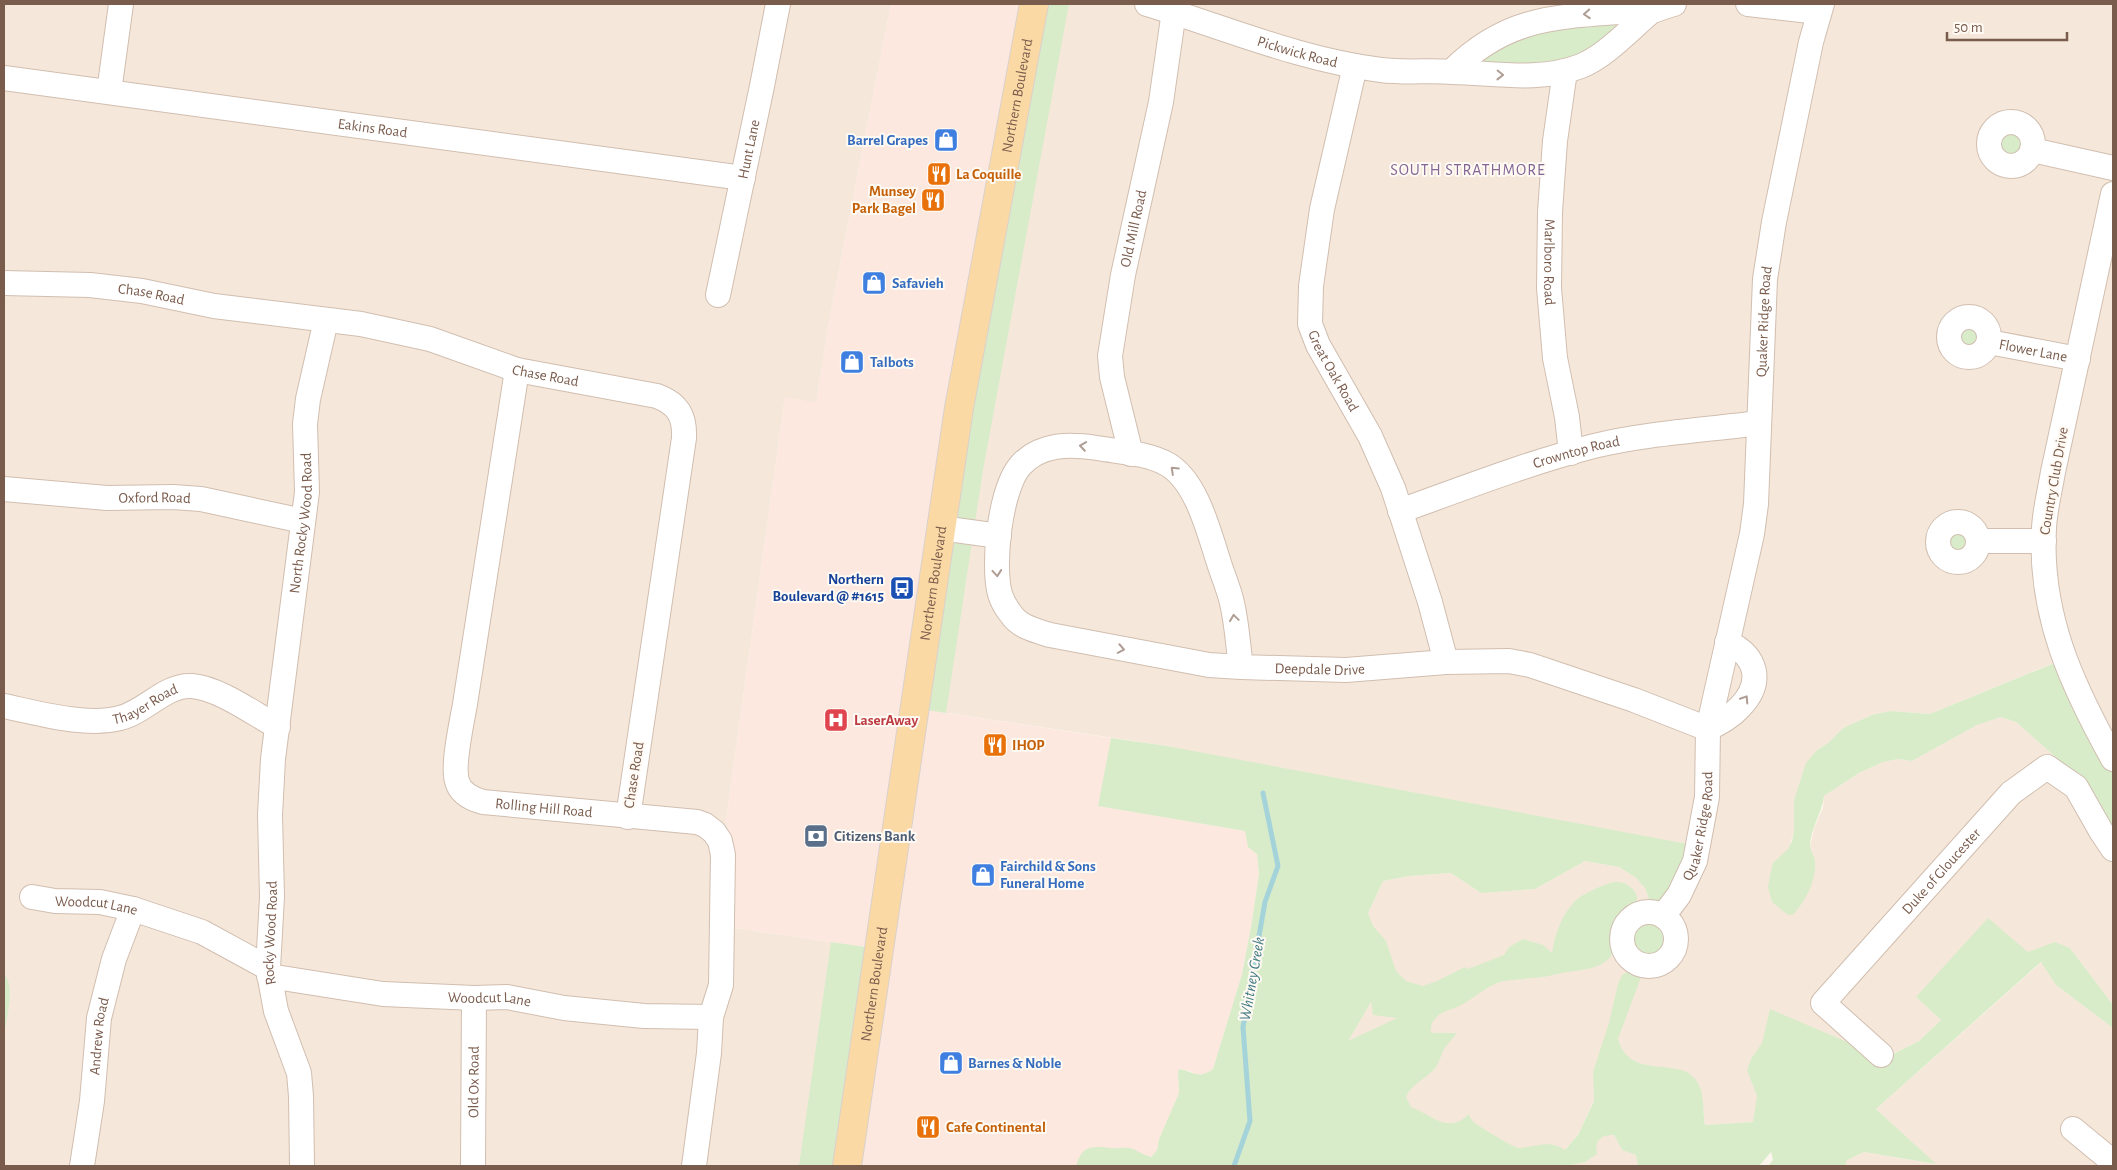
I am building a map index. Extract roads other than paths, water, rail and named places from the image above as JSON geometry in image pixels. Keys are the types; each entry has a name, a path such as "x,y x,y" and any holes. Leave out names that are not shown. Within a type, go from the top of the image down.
{"main road":[{"name":"Northern Boulevard","path":"847,1166 971,338 1034,4"}],"street":[{"path":"109,92 121,4"},
{"name":"Hunt Lane","path":"718,295 778,4"},
{"name":"Pickwick Road","path":"1147,4 1174,8 1297,52 1355,66 1402,72 1452,71 1481,75 1522,75 1565,71 1582,65 1599,55 1663,7"},
{"path":"1748,4 1820,8"},
{"name":"Pickwick Road","path":"1452,71 1470,53 1500,34 1525,25 1560,16 1663,7"},
{"name":"Old Mill Road","path":"1131,454 1112,377 1110,356 1123,275 1161,102 1174,8"},
{"name":"Quaker Ridge Road","path":"1663,916 1679,895 1695,861 1706,797 1708,729 1752,534 1756,504 1765,279 1774,222 1811,42 1820,8"},
{"name":"Great Oak Road","path":"1355,66 1322,209 1309,304 1310,324 1318,345 1370,436 1393,488 1430,602 1446,662"},
{"name":"Marlboro Road","path":"1565,71 1555,141 1550,212 1549,288 1555,358 1567,418 1571,453"},
{"name":"Eakins Road","path":"4,78 743,178"},
{"path":"2032,150 2113,168"},
{"name":"Country Club Drive","path":"2113,194 2048,501 2044,541 2048,601 2064,659 2086,710 2113,759"},
{"name":"Chase Road","path":"4,283 90,285 142,291 214,306 361,324 430,339 517,370 657,396 675,405 683,418 684,438 628,817"},
{"name":"North Rocky Wood Road","path":"278,727 307,492 305,424 308,399 326,320"},
{"name":"Flower Lane","path":"1989,342 2078,359"},
{"name":"Rolling Hill Road","path":"517,370 465,704 458,756 457,781 460,789 466,795 483,802 697,822 709,828 720,841 723,863 720,990 711,1016 708,1062 694,1166"},
{"name":"Crowntop Road","path":"1400,511 1571,453 1627,440 1759,423"},
{"name":"Deepdale Drive","path":"1131,454 1074,444 1052,447 1035,455 1021,466 1011,480 999,536 996,570 1000,596 1012,616 1027,627 1050,635 1210,665 1346,670 1488,660 1530,665 1634,700 1708,729"},
{"path":"1131,454 1158,460 1169,465 1185,481 1202,512 1232,603 1240,667"},
{"name":"Oxford Road","path":"4,489 107,498 173,497 201,499 303,521"},
{"path":"942,528 999,536"},
{"path":"1978,541 2044,541"},
{"path":"1708,729 1726,720 1746,701 1754,682 1751,659 1740,648 1727,642"},
{"name":"Thayer Road","path":"4,706 62,718 118,719 131,715 175,689 191,686 227,698 278,727"},
{"name":"Rocky Wood Road","path":"278,727 273,758 270,815 272,897 268,972 276,1010 299,1072 302,1166"},
{"name":"Duke of Gloucester","path":"1881,1055 1823,1003 2011,793 2047,768 2076,787 2113,849"},
{"name":"Woodcut Lane","path":"32,897 54,901 100,902 133,909 202,932 268,972 382,994 474,998 507,997 564,1008 644,1016 711,1016"},
{"name":"Andrew Road","path":"82,1166 92,1101 99,1018 114,959 133,909"},
{"name":"Old Ox Road","path":"472,1166 474,998"},
{"path":"2073,1129 2113,1162"}],"waterway":[{"name":"Whitney Creek","path":"1234,1166 1250,1121 1243,1027 1265,902 1278,866 1263,793"}],"place":[{"name":"Barrel Grapes","path":"946,140"},
{"name":"La Coquille","path":"939,174"},
{"name":"Munsey Park Bagel","path":"933,200"},
{"name":"Safavieh","path":"874,283"},
{"name":"Talbots","path":"852,362"},
{"name":"Northern Boulevard @ #1615","path":"902,588"},
{"name":"LaserAway","path":"836,720"},
{"name":"IHOP","path":"995,745"},
{"name":"Citizens Bank","path":"816,836"},
{"name":"Fairchild & Sons Funeral Home","path":"983,875"},
{"name":"Barnes & Noble","path":"951,1063"},
{"name":"Cafe Continental","path":"928,1127"}],"district":[{"name":"SOUTH STRATHMORE","path":"1468,170"}]}
